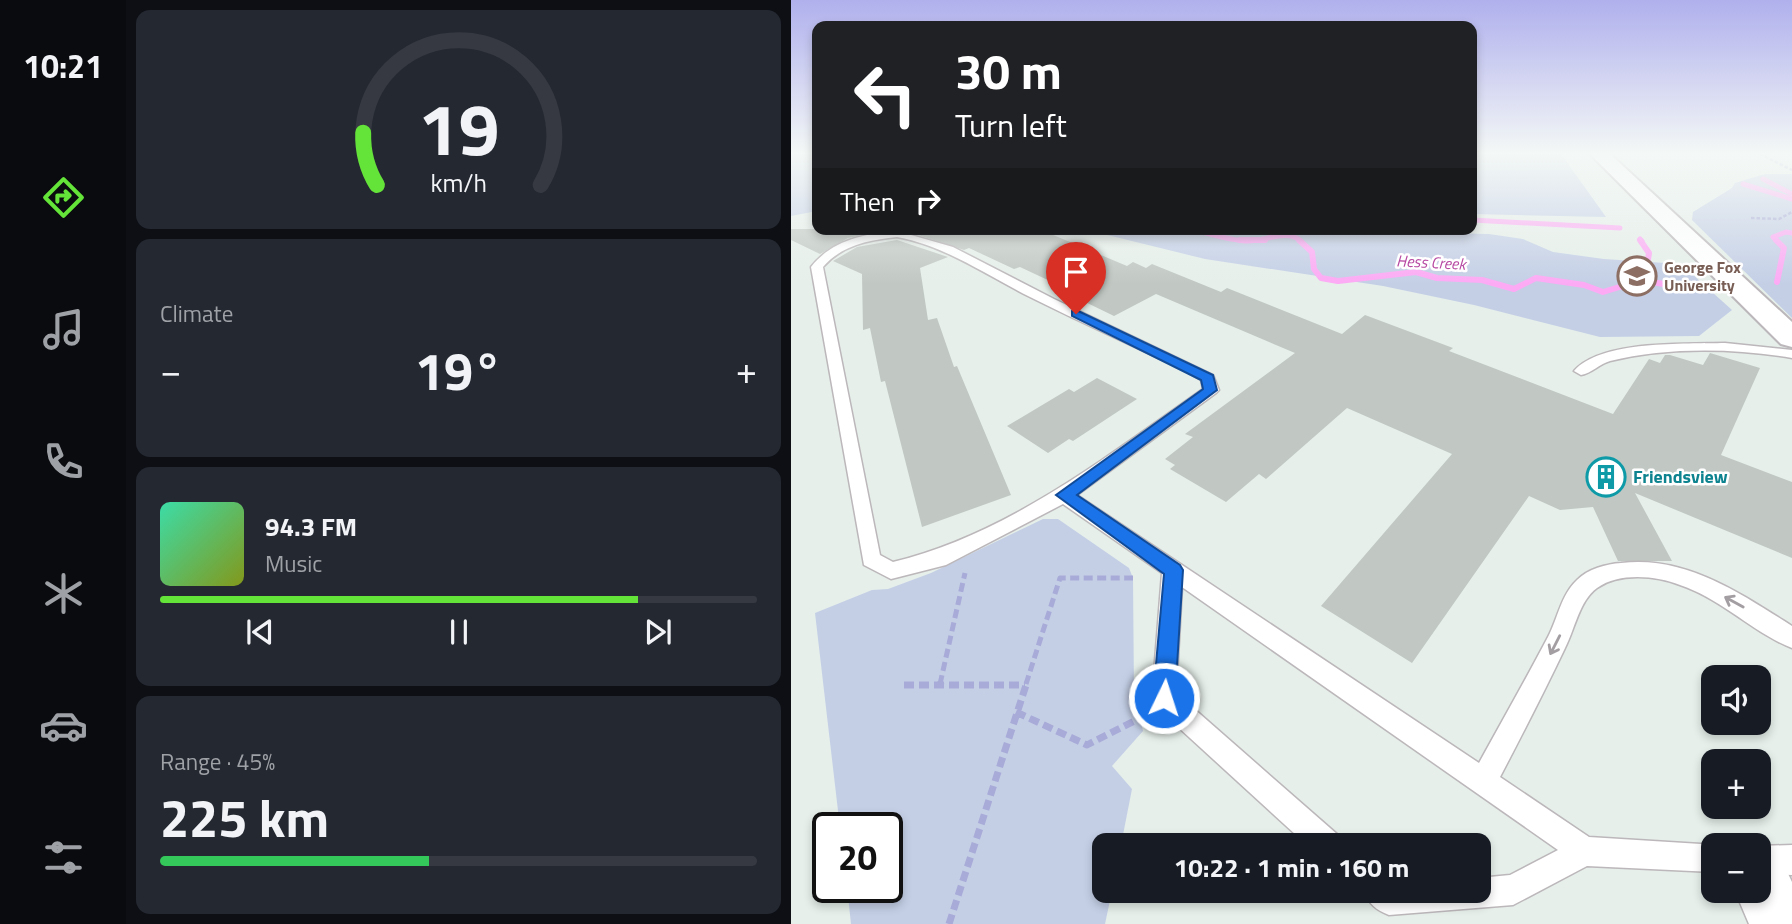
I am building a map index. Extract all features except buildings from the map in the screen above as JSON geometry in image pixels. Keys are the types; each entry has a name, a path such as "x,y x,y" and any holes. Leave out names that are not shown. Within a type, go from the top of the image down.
{"street":[{"path":"1644,197 1792,338"},
{"path":"1770,903 1780,924"}],"lane":[{"path":"877,235 915,236 946,247 1032,293 1208,378 1210,390 1065,495 940,559 891,571 871,559 817,267 826,254 843,245 877,235"},
{"path":"1581,371 1601,358 1686,348 1774,349 1792,354"},
{"path":"1065,495 1585,851 1701,857"},
{"path":"1483,782 1559,639 1581,590 1601,575 1633,568 1663,570 1687,577 1739,604 1792,638"},
{"path":"1173,570 1164,698 1315,833"},
{"path":"1491,892 1513,890 1585,851"},
{"path":"1771,860 1792,860"}],"path":[{"path":"1751,218 1779,219 1792,212"},
{"path":"940,685 966,571"},
{"path":"949,924 1059,579 1133,579"},
{"path":"904,685 1025,685"},
{"path":"1016,712 1087,745 1140,718"}],"shaded area":[{"path":"791,197 812,197 812,212 791,216"},
{"path":"1477,197 1592,197 1606,217 1477,214"},
{"path":"1717,197 1792,197 1792,318 1692,220 1693,212"},
{"path":"1489,234 1523,239 1553,252 1604,259 1681,264 1732,310 1699,336 1600,337 1474,305 1383,286 1205,259 1107,235"},
{"path":"1043,519 1058,519 1129,568 1133,578 1134,693 1143,731 1112,766 1132,789 1123,833 1092,833 1092,903 1109,903 1105,924 851,924 849,903 903,903 903,812 838,812 815,613 872,590 888,589 931,573"}],"waterway":[{"path":"1786,197 1792,199"},
{"path":"1477,220 1620,228"},
{"name":"Hess Creek","path":"1777,282 1784,248 1773,237 1786,232 1792,233"},
{"name":"Hess Creek","path":"1213,235 1239,240 1259,240"},
{"name":"Hess Creek","path":"1259,240 1289,236 1301,241"},
{"name":"Hess Creek","path":"1240,240 1259,240"},
{"name":"Hess Creek","path":"1259,240 1265,240"},
{"name":"Hess Creek","path":"1299,240 1312,252 1314,269 1321,278 1338,281 1416,272 1437,278 1482,280 1514,289 1536,278 1584,285 1603,292 1626,285 1652,282"},
{"path":"1640,240 1649,253 1647,266 1652,282"},
{"name":"Hess Creek","path":"1652,282 1693,289"}],"place":[{"name":"George Fox University","path":"1637,276"},
{"name":"Friendsview","path":"1606,477"}],"route":[{"path":"1076,314 1208,378 1210,390 1065,495 1173,570 1164,698"}]}
